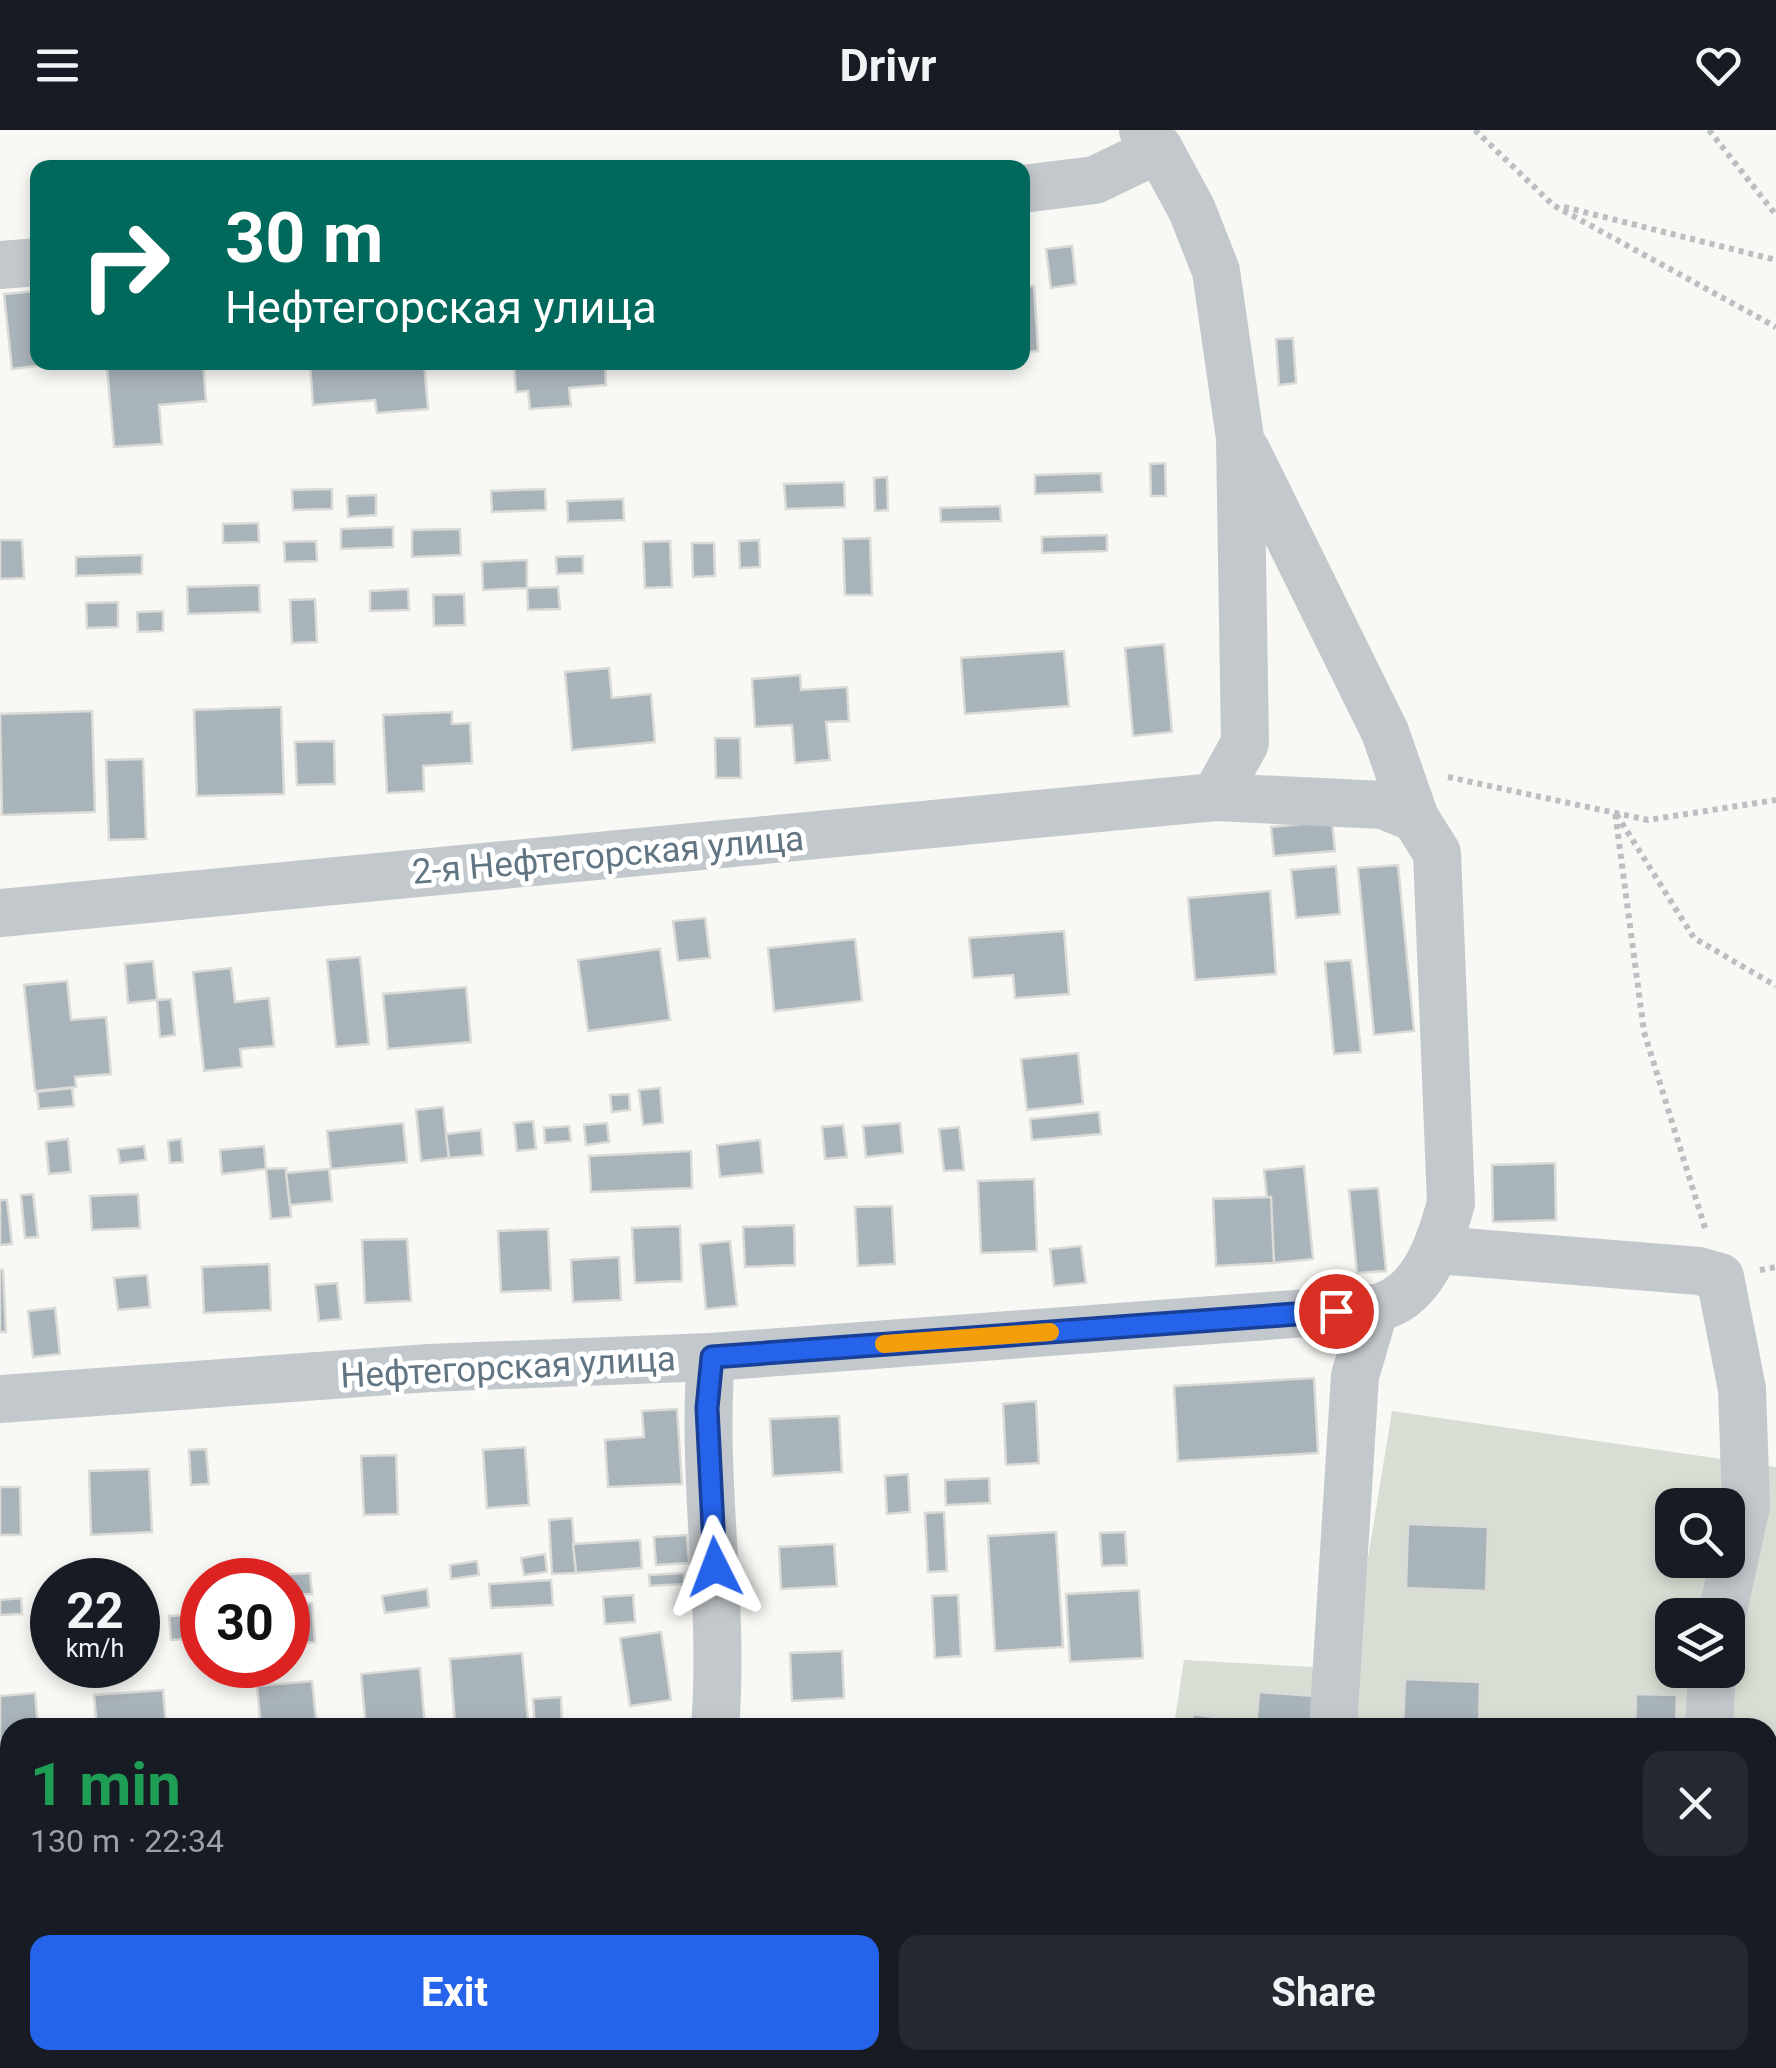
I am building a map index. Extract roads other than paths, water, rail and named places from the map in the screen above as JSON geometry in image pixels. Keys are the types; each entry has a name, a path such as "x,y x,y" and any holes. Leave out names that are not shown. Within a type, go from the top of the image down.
{"street":[{"path":"1030,188 1095,180 1151,140 1192,210 1216,272 1240,438 1244,743 1215,797"},
{"path":"0,265 30,263"},
{"path":"1240,438 1384,732 1415,818 1437,853 1450,1203 1438,1250 1414,1284 1386,1306 1375,1308 1355,1376 1334,1718"},
{"name":"2-я Нефтегорская улица","path":"0,913 1215,797 1383,804 1415,818"},
{"path":"1438,1250 1680,1270 1720,1277 1742,1390 1746,1506 1726,1598"},
{"name":"Нефтегорская улица","path":"0,1399 429,1368 712,1357 1375,1308"},
{"path":"712,1357 707,1408 719,1647 715,1718"},
{"path":"1710,1718 1711,1688"}]}
